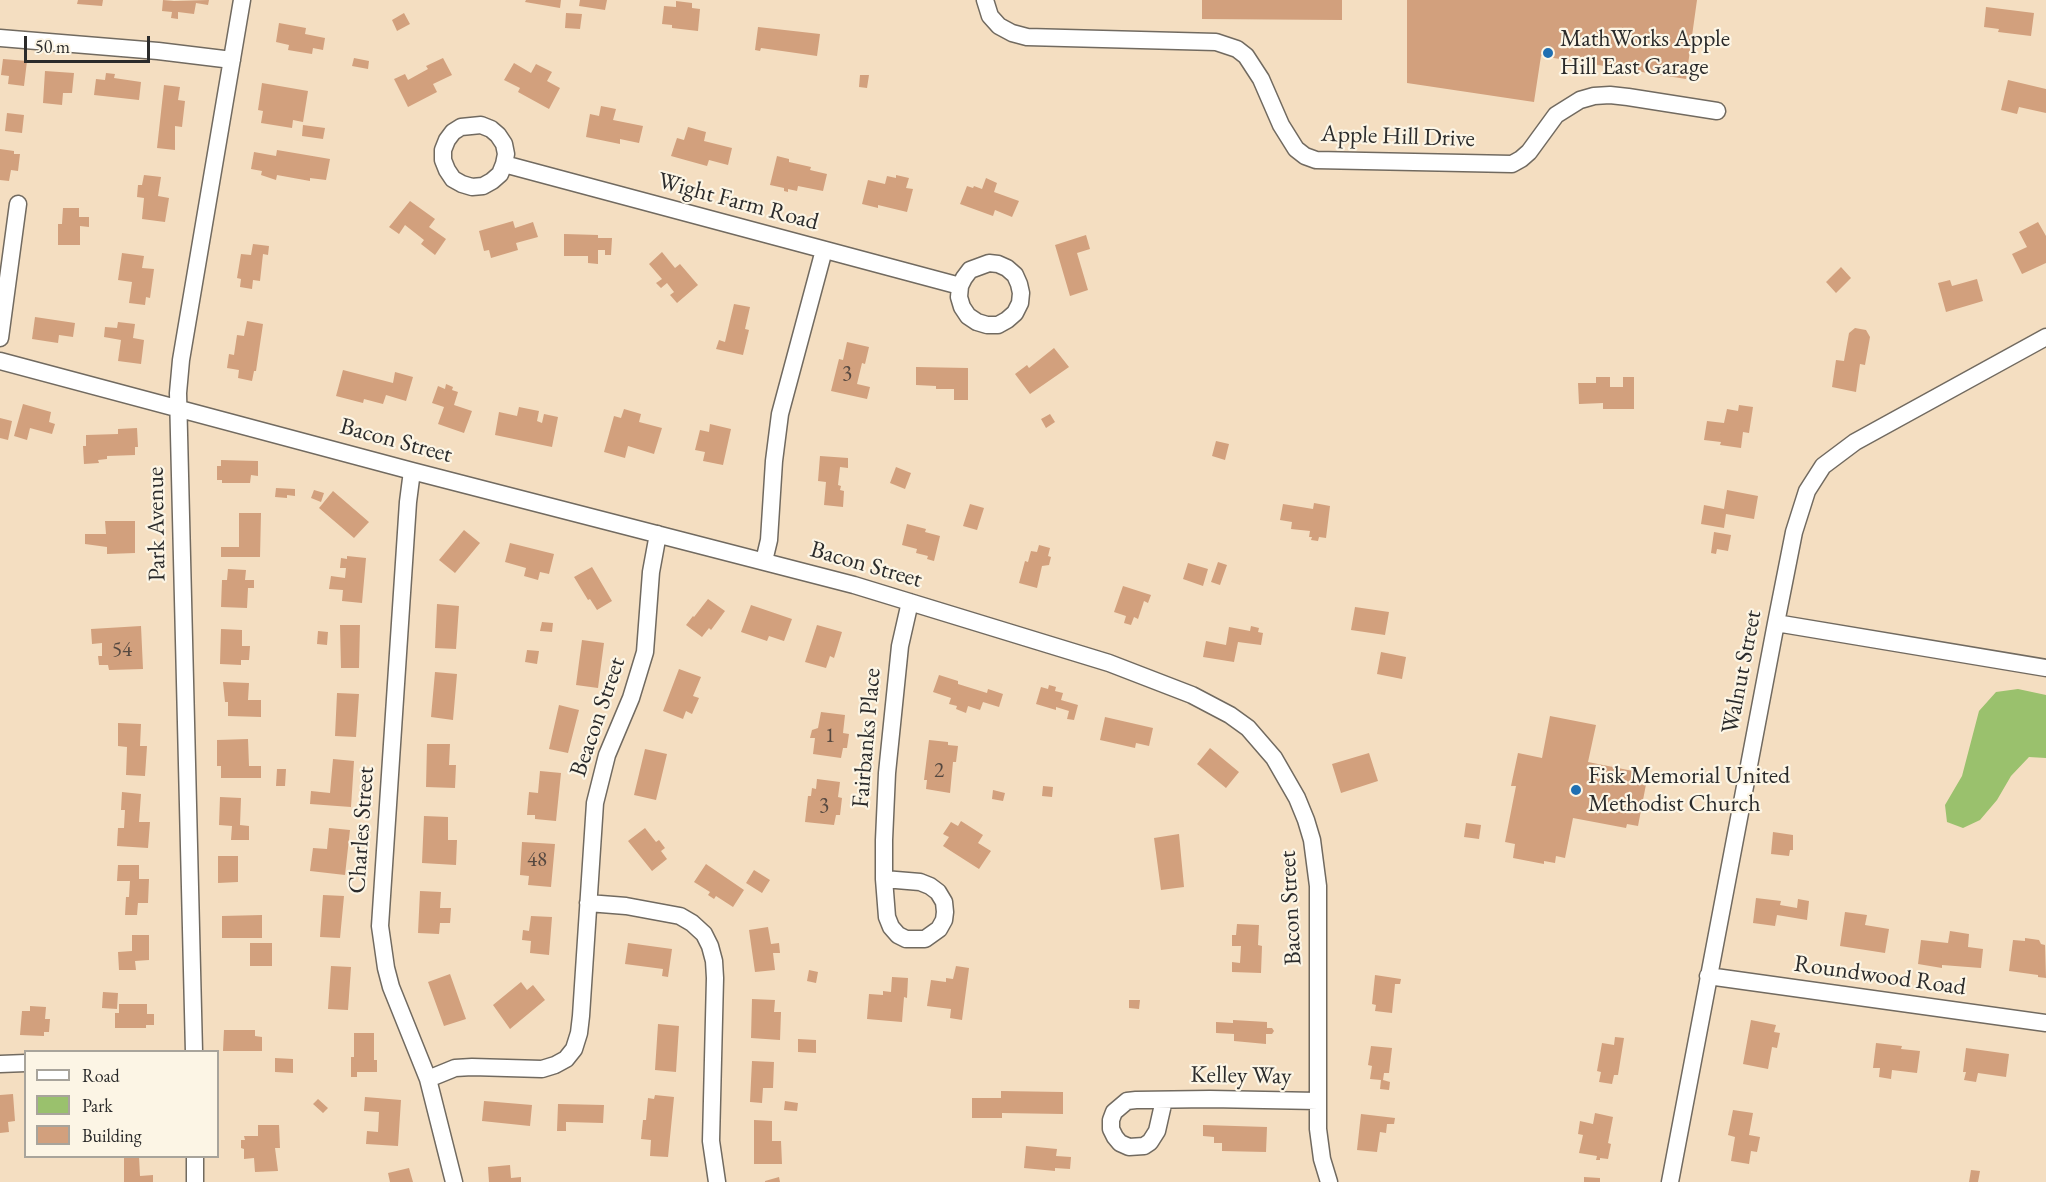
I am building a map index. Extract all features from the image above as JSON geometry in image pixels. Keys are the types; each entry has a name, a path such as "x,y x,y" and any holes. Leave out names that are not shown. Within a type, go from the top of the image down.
{"street":[{"name":"Park Avenue","path":"195,1050 178,408 181,360 242,0"},
{"name":"Apple Hill Drive","path":"985,0 990,16 999,26 1012,33 1028,37 1216,42 1237,49 1245,56 1261,79 1281,125 1296,149 1316,160 1512,164 1529,152 1556,115 1580,99 1594,96 1628,97 1717,111"},
{"path":"0,38 158,51 232,60"},
{"name":"Wight Farm Road","path":"504,164 960,286"},
{"path":"0,338 18,204"},
{"path":"764,561 770,531 774,461 780,414 824,250"},
{"name":"Walnut Street","path":"1670,1182 1776,623 1806,491 1823,466 1855,442 2046,337"},
{"name":"Bacon Street","path":"0,361 412,471 764,561 910,602 1138,673 1213,705 1248,728 1261,741 1287,778 1306,820 1316,862 1318,1101 1322,1159 1329,1182"},
{"name":"Charles Street","path":"412,471 408,502 380,926 391,987 428,1079 454,1182"},
{"name":"Beacon Street","path":"428,1079 455,1068 472,1066 542,1069 566,1059 574,1049 579,1033 596,795 607,755 640,674 645,652 651,572 658,534"},
{"name":"Fairbanks Place","path":"884,879 886,794 892,711 900,646 910,602"},
{"path":"1776,623 2046,668"},
{"path":"588,903 626,906 680,916 704,934 710,946 715,978 711,1140 717,1182"},
{"name":"Roundwood Road","path":"1708,976 2046,1023"},
{"path":"0,1064 24,1063"},
{"name":"Kelley Way","path":"1164,1100 1318,1101"},
{"path":"195,1158 195,1182"}],"green space":[{"path":"2018,689 2046,695 2046,758 2029,757 2011,776 1997,800 1980,820 1963,828 1947,822 1945,805 1962,776 1979,711 1996,692"}],"building":[{"path":"78,0 103,0 102,6 77,4"},
{"path":"163,0 209,0 208,5 196,3 194,14 178,12 178,19 171,18 172,12 162,11"},
{"path":"526,0 561,0 560,8 525,2"},
{"path":"580,0 607,0 605,10 579,6"},
{"path":"1202,0 1342,0 1342,20 1202,19"},
{"name":"MathWorks Apple Hill East Garage","path":"1407,0 1697,0 1686,79 1541,56 1534,102 1407,83"},
{"path":"676,1 692,3 692,8 700,9 698,31 672,28 672,25 662,24 664,6 676,7"},
{"path":"1986,7 2034,13 2031,36 1998,32 1999,29 1984,27"},
{"path":"404,13 410,24 397,31 392,20"},
{"path":"566,13 582,14 580,29 565,28"},
{"path":"279,23 306,28 305,34 325,38 323,50 313,48 312,54 288,50 289,45 276,42"},
{"path":"758,27 820,34 817,56 761,48 760,51 755,50"},
{"path":"354,58 369,61 368,69 352,66"},
{"path":"443,58 452,75 433,84 437,92 408,107 394,79 405,74 408,80 428,69 426,66"},
{"path":"3,59 27,61 24,86 8,84 9,76 1,75"},
{"path":"514,63 531,73 536,64 552,72 547,81 560,88 549,109 518,92 520,88 504,80"},
{"path":"45,71 74,73 72,93 63,93 62,105 43,103"},
{"path":"106,73 115,74 114,78 141,82 139,100 94,95 96,79 105,80"},
{"path":"860,75 869,75 867,88 859,87"},
{"path":"2008,80 2046,89 2046,113 2019,107 2017,114 2001,110"},
{"path":"262,83 308,91 303,122 293,120 292,128 261,123 263,111 258,110"},
{"path":"164,85 180,87 178,100 185,101 182,127 175,126 175,150 157,148"},
{"path":"601,106 616,109 613,120 643,126 639,143 620,139 620,144 586,137 590,114 599,116"},
{"path":"7,113 24,115 22,133 5,131"},
{"path":"303,125 325,128 323,139 302,136"},
{"path":"688,127 706,132 704,141 732,148 728,165 709,160 707,166 671,156 677,138 684,140"},
{"path":"0,149 20,154 18,171 11,170 9,181 0,180"},
{"path":"277,150 330,159 326,180 310,178 310,181 277,175 276,180 261,175 262,171 251,169 254,152 276,156"},
{"path":"777,156 789,159 789,162 811,167 810,170 827,174 823,191 798,186 797,191 788,189 788,192 784,191 784,188 770,185"},
{"path":"144,175 161,177 158,196 169,198 165,222 142,219 144,198 137,197 138,185 142,185"},
{"path":"896,175 909,178 906,188 913,189 907,212 878,205 878,208 862,204 868,180 885,184 887,176 896,178"},
{"path":"986,178 997,183 994,192 1019,201 1012,217 995,210 993,216 960,204 967,186 982,189"},
{"path":"410,201 435,219 429,227 446,239 435,255 421,244 424,240 405,225 399,234 389,227"},
{"path":"63,208 79,208 79,217 89,217 89,227 80,226 80,245 58,245 58,224 62,224"},
{"path":"513,221 515,228 533,222 538,237 516,243 518,250 491,258 489,250 484,251 479,231"},
{"path":"2038,222 2046,236 2046,263 2022,274 2012,254 2027,247 2019,232"},
{"path":"564,234 598,235 598,238 612,238 611,255 605,255 605,250 598,250 598,264 588,263 588,256 564,256"},
{"path":"1086,235 1090,249 1077,253 1088,290 1070,296 1055,245"},
{"path":"253,244 269,246 268,255 263,254 260,281 253,280 252,289 240,287 241,279 237,278 241,254 251,255"},
{"path":"662,252 675,268 680,264 698,285 677,303 670,295 674,292 667,283 661,288 656,283 662,279 649,264"},
{"path":"122,253 144,256 142,268 154,269 150,298 146,297 145,305 129,303 132,282 118,280"},
{"path":"1841,267 1851,278 1836,293 1826,282"},
{"path":"1977,279 1983,301 1946,312 1938,283 1950,280 1952,286"},
{"path":"734,304 750,307 745,329 749,330 743,355 716,349 719,340 725,342"},
{"path":"35,317 75,323 73,337 59,335 58,343 32,339"},
{"path":"247,321 263,324 256,371 254,371 252,381 238,378 239,370 227,368 229,354 234,355 237,335 244,336"},
{"path":"118,322 135,324 133,338 144,340 141,364 118,361 121,340 104,337 105,327 117,328"},
{"path":"1855,328 1866,330 1870,337 1865,365 1860,364 1856,392 1832,387 1836,360 1844,361 1849,333"},
{"path":"847,342 869,347 857,384 870,387 867,399 831,391 839,359 843,360"},
{"path":"1054,348 1069,367 1030,394 1015,374 1027,365 1029,368"},
{"path":"916,367 968,368 968,400 954,400 954,389 936,389 936,386 916,385"},
{"path":"343,370 393,383 395,372 413,377 406,401 386,395 383,404 364,399 363,403 336,396"},
{"path":"1596,377 1610,377 1610,387 1623,387 1623,377 1634,377 1634,409 1603,409 1603,403 1579,404 1578,383 1596,383"},
{"path":"446,384 458,392 454,405 472,411 464,433 438,424 444,407 432,403 438,386 445,389"},
{"path":"23,404 51,412 49,422 55,424 52,434 30,428 27,440 14,436"},
{"path":"1739,405 1753,407 1749,433 1743,432 1741,448 1704,440 1707,421 1724,423 1727,409 1738,411"},
{"path":"519,407 539,411 537,421 542,423 544,414 558,417 552,447 495,435 499,412 517,416"},
{"path":"624,409 641,414 639,422 662,428 654,454 628,446 625,458 604,452 614,416 621,418"},
{"path":"1050,414 1055,422 1046,428 1041,419"},
{"path":"0,418 12,421 8,440 0,438"},
{"path":"710,424 731,429 723,465 703,461 705,452 695,450 700,430 709,432"},
{"path":"137,428 138,447 135,447 135,455 107,456 107,459 98,460 99,463 84,464 83,446 86,446 86,435 118,434 118,429"},
{"path":"1216,441 1229,444 1225,460 1212,456"},
{"path":"820,456 848,458 848,468 840,467 838,485 841,486 840,490 844,491 843,507 824,505 826,482 818,481"},
{"path":"221,460 258,461 258,476 251,475 250,483 222,483 222,480 217,480 217,466 221,466"},
{"path":"896,467 911,473 905,489 890,483"},
{"path":"276,488 295,489 295,496 275,497"},
{"path":"314,490 324,493 321,502 311,498"},
{"path":"1727,490 1758,496 1754,519 1726,514 1724,528 1701,524 1704,505 1724,509"},
{"path":"333,491 369,522 354,538 319,508"},
{"path":"1314,503 1330,506 1326,538 1319,537 1318,541 1311,540 1310,531 1291,529 1292,522 1280,520 1283,504 1313,509"},
{"path":"970,504 984,508 977,530 963,526"},
{"path":"239,513 261,513 260,557 221,557 221,547 239,547"},
{"path":"105,521 135,521 135,553 107,554 107,547 85,544 85,534 106,534"},
{"path":"907,524 940,536 934,561 927,559 928,556 916,553 917,549 902,545"},
{"path":"464,530 480,543 455,573 439,560"},
{"path":"1714,532 1731,535 1728,551 1717,549 1716,554 1711,553"},
{"path":"510,543 554,554 549,574 540,572 538,580 524,576 526,568 505,562"},
{"path":"1039,545 1050,548 1048,556 1051,557 1049,565 1042,566 1037,588 1019,583 1025,561 1028,562 1031,551 1037,552"},
{"path":"347,556 366,558 362,603 342,601 343,590 329,589 331,576 345,578 346,568 340,568 341,558 347,559"},
{"path":"1218,562 1227,565 1220,585 1211,582"},
{"path":"1188,563 1208,569 1203,586 1183,579"},
{"path":"592,567 612,601 597,610 574,577"},
{"path":"228,569 246,570 245,580 254,580 254,588 248,588 247,608 221,607 222,580 227,580"},
{"path":"1123,586 1151,595 1148,603 1144,601 1138,619 1134,617 1131,625 1124,623 1126,616 1114,612"},
{"path":"708,599 725,611 711,630 709,628 702,637 686,625"},
{"path":"437,604 459,606 456,649 435,648"},
{"path":"751,605 792,619 784,641 769,636 767,641 741,632"},
{"path":"1355,607 1389,612 1385,635 1351,630"},
{"path":"542,622 553,623 552,632 540,631"},
{"path":"340,625 360,625 359,668 341,668"},
{"path":"817,625 842,632 834,658 830,656 826,668 805,662"},
{"path":"141,626 143,669 109,670 108,665 99,665 98,656 102,656 102,643 92,644 91,629"},
{"path":"1251,626 1259,628 1258,632 1263,633 1261,645 1238,642 1234,662 1203,657 1206,641 1226,645 1229,627 1250,631"},
{"path":"221,629 242,630 242,646 250,646 249,660 241,660 241,665 220,664"},
{"path":"318,631 328,632 327,645 317,644"},
{"path":"582,640 604,643 598,688 576,685"},
{"path":"527,650 539,651 537,664 525,662"},
{"path":"1381,652 1406,657 1402,679 1377,674"},
{"path":"679,669 701,677 693,696 699,698 692,714 686,711 683,719 663,711"},
{"path":"435,672 457,674 453,720 431,717"},
{"path":"939,675 987,693 988,689 1003,694 999,707 983,702 980,710 968,706 966,713 956,709 957,706 949,704 951,698 933,692"},
{"path":"223,682 249,683 248,700 261,700 261,717 228,716 228,702 225,702"},
{"path":"1049,685 1056,687 1055,691 1063,693 1061,700 1078,705 1074,720 1067,719 1069,711 1036,704 1041,687 1048,689"},
{"path":"337,693 359,694 356,737 335,736"},
{"path":"559,705 579,710 568,753 549,749"},
{"path":"821,712 845,715 843,733 849,734 847,748 843,748 841,758 813,754 815,738 810,738 812,730 818,728"},
{"path":"1550,716 1596,725 1588,762 1648,774 1638,826 1627,824 1626,828 1573,818 1565,858 1556,856 1555,863 1544,861 1544,864 1513,858 1515,844 1505,842 1516,786 1511,786 1518,753 1542,758"},
{"path":"1105,717 1153,728 1149,746 1136,743 1135,748 1100,740"},
{"path":"118,723 141,724 140,746 147,746 145,776 126,775 127,747 118,746"},
{"path":"248,739 249,766 261,766 261,778 221,778 221,766 217,766 217,740"},
{"path":"929,740 948,742 948,745 958,746 956,762 953,762 950,793 926,789 927,780 924,780"},
{"path":"427,744 450,744 449,765 456,765 455,788 426,787"},
{"path":"1210,748 1239,772 1226,788 1197,764"},
{"path":"645,749 667,754 656,800 634,795"},
{"path":"1369,753 1378,781 1341,793 1332,764"},
{"path":"333,759 354,761 351,807 310,804 311,791 330,793"},
{"path":"277,769 286,769 285,786 276,786"},
{"path":"540,771 561,773 556,821 535,819 535,815 527,815 529,792 538,793"},
{"path":"817,779 840,782 838,797 842,798 840,815 836,815 834,825 805,822 808,796 811,796 812,788 816,789"},
{"path":"1043,786 1053,787 1052,797 1042,796"},
{"path":"993,790 1005,793 1003,801 992,799"},
{"path":"122,792 141,794 139,822 150,822 148,848 117,846 118,828 124,828 125,810 121,810"},
{"path":"220,797 241,798 240,825 249,826 249,840 231,840 232,826 219,825"},
{"path":"424,816 448,817 448,840 457,840 456,865 422,863"},
{"path":"961,821 983,835 978,843 991,851 979,869 943,846 949,837 943,834 951,822 958,826"},
{"path":"1466,823 1481,825 1479,839 1464,837"},
{"path":"329,828 350,830 345,875 310,871 313,848 327,849"},
{"path":"645,828 656,842 659,840 665,848 661,851 667,859 652,871 628,841"},
{"path":"1773,832 1793,835 1793,850 1790,850 1789,856 1771,854"},
{"path":"1179,834 1184,887 1161,890 1154,838"},
{"path":"522,842 555,844 551,887 528,885 529,876 520,875"},
{"path":"218,856 238,856 238,882 218,883"},
{"path":"706,864 744,890 733,907 716,896 714,899 708,895 710,892 694,882"},
{"path":"118,865 139,865 139,879 149,879 148,903 138,903 137,915 125,915 130,881 117,881"},
{"path":"754,870 770,880 762,893 746,883"},
{"path":"420,891 441,892 440,908 451,908 450,923 440,923 439,934 418,933"},
{"path":"323,895 344,896 340,938 320,937"},
{"path":"1756,898 1781,901 1780,905 1797,908 1798,899 1809,901 1807,920 1777,915 1775,926 1753,923"},
{"path":"1845,912 1867,915 1865,925 1889,929 1885,953 1840,946"},
{"path":"262,915 262,938 222,938 222,916"},
{"path":"531,916 552,917 549,955 530,953 531,941 522,940 523,930 529,931"},
{"path":"1237,924 1259,925 1258,945 1262,946 1261,973 1232,972 1232,962 1240,963 1241,946 1232,946 1232,935 1236,935"},
{"path":"768,927 771,944 779,943 780,953 773,953 775,970 755,972 749,930"},
{"path":"1950,931 1969,934 1968,947 1983,949 1981,968 1942,965 1942,968 1918,964 1921,940 1948,943"},
{"path":"132,935 149,935 149,960 135,961 136,970 119,970 118,952 132,951"},
{"path":"2025,938 2039,940 2045,945 2046,978 2009,971 2013,940 2025,941"},
{"path":"250,943 272,943 272,966 250,966"},
{"path":"628,943 672,949 668,977 662,976 663,969 625,964"},
{"path":"331,966 351,967 348,1010 328,1009"},
{"path":"956,966 969,968 962,1020 950,1018 951,1009 927,1006 931,980 946,982 946,978 953,979"},
{"path":"809,970 818,972 816,983 807,981"},
{"path":"450,974 466,1019 444,1026 428,982"},
{"path":"1375,975 1401,979 1400,984 1395,984 1392,1013 1375,1011 1376,1005 1372,1004"},
{"path":"892,977 908,978 902,1022 867,1019 869,994 883,995 883,991 891,992"},
{"path":"521,982 527,990 533,985 545,1000 510,1029 493,1005"},
{"path":"103,992 118,993 117,1009 102,1008"},
{"path":"752,999 775,1000 774,1012 781,1012 780,1040 751,1038"},
{"path":"1129,1000 1140,1000 1139,1009 1129,1008"},
{"path":"119,1004 147,1004 147,1014 154,1014 154,1025 146,1025 146,1028 115,1028 115,1013 119,1013"},
{"path":"30,1006 46,1007 45,1019 50,1019 49,1032 44,1032 44,1036 20,1035 22,1011 30,1011"},
{"path":"1233,1020 1267,1022 1267,1028 1272,1028 1274,1031 1272,1034 1266,1034 1266,1044 1234,1041 1234,1034 1216,1033 1216,1022 1233,1023"},
{"path":"1751,1020 1776,1025 1774,1032 1780,1033 1777,1048 1772,1047 1768,1069 1743,1064"},
{"path":"658,1024 679,1026 676,1072 655,1070"},
{"path":"224,1030 255,1030 255,1036 262,1037 262,1051 223,1051"},
{"path":"354,1033 374,1033 374,1060 377,1060 377,1072 357,1072 357,1077 351,1077"},
{"path":"1615,1037 1624,1038 1618,1075 1614,1075 1612,1084 1599,1082 1601,1072 1597,1071 1602,1043 1614,1045"},
{"path":"798,1039 816,1040 816,1053 798,1052"},
{"path":"1876,1043 1920,1051 1917,1073 1892,1070 1891,1079 1879,1077 1880,1068 1873,1068"},
{"path":"1371,1046 1392,1048 1389,1073 1384,1073 1383,1080 1390,1082 1389,1090 1380,1089 1381,1080 1370,1079 1372,1066 1368,1065"},
{"path":"1966,1048 2009,1054 2006,1077 1978,1073 1976,1082 1964,1080"},
{"path":"275,1058 293,1059 293,1073 275,1072"},
{"path":"752,1061 774,1062 773,1088 763,1088 762,1103 750,1102"},
{"path":"1001,1091 1063,1092 1063,1114 1002,1113 1002,1118 972,1118 972,1098 1001,1098"},
{"path":"13,1094 15,1121 8,1122 9,1132 0,1133 0,1095"},
{"path":"655,1095 674,1097 668,1157 650,1156 651,1140 641,1139 648,1098 654,1099"},
{"path":"365,1097 401,1100 398,1146 366,1144 367,1131 378,1132 379,1112 364,1111"},
{"path":"318,1099 328,1108 323,1113 313,1104"},
{"path":"484,1101 532,1105 530,1126 482,1121"},
{"path":"785,1101 798,1103 797,1111 784,1110"},
{"path":"558,1104 604,1105 603,1123 566,1122 566,1131 557,1131"},
{"path":"1733,1110 1753,1113 1749,1135 1760,1137 1757,1152 1751,1151 1749,1164 1731,1161 1735,1137 1728,1135"},
{"path":"1595,1113 1613,1117 1608,1143 1611,1144 1608,1159 1596,1160 1597,1156 1579,1153 1583,1135 1578,1134 1580,1121 1593,1124"},
{"path":"1361,1114 1395,1118 1394,1124 1387,1124 1386,1133 1380,1132 1377,1152 1357,1150"},
{"path":"754,1120 772,1121 772,1141 781,1141 782,1164 754,1164"},
{"path":"258,1125 279,1125 280,1148 275,1148 278,1171 255,1172 254,1158 244,1159 241,1140 245,1140 244,1136 258,1136"},
{"path":"1203,1125 1267,1127 1266,1152 1222,1151 1222,1143 1214,1143 1214,1137 1203,1136"},
{"path":"1026,1146 1057,1149 1056,1156 1071,1157 1070,1169 1055,1168 1055,1171 1024,1168"},
{"path":"124,1158 139,1158 140,1176 153,1175 153,1182 124,1182"},
{"path":"510,1165 511,1178 521,1177 521,1182 489,1182 488,1167"},
{"path":"409,1168 413,1182 390,1182 388,1173"},
{"path":"1971,1170 1980,1171 1978,1182 1969,1182"},
{"path":"779,1177 780,1182 765,1182 765,1181"},
{"path":"1584,1177 1600,1178 1600,1182 1584,1182"}],"place":[{"name":"MathWorks Apple Hill East Garage","path":"1548,53"},
{"name":"Fisk Memorial United Methodist Church","path":"1576,790"}]}
